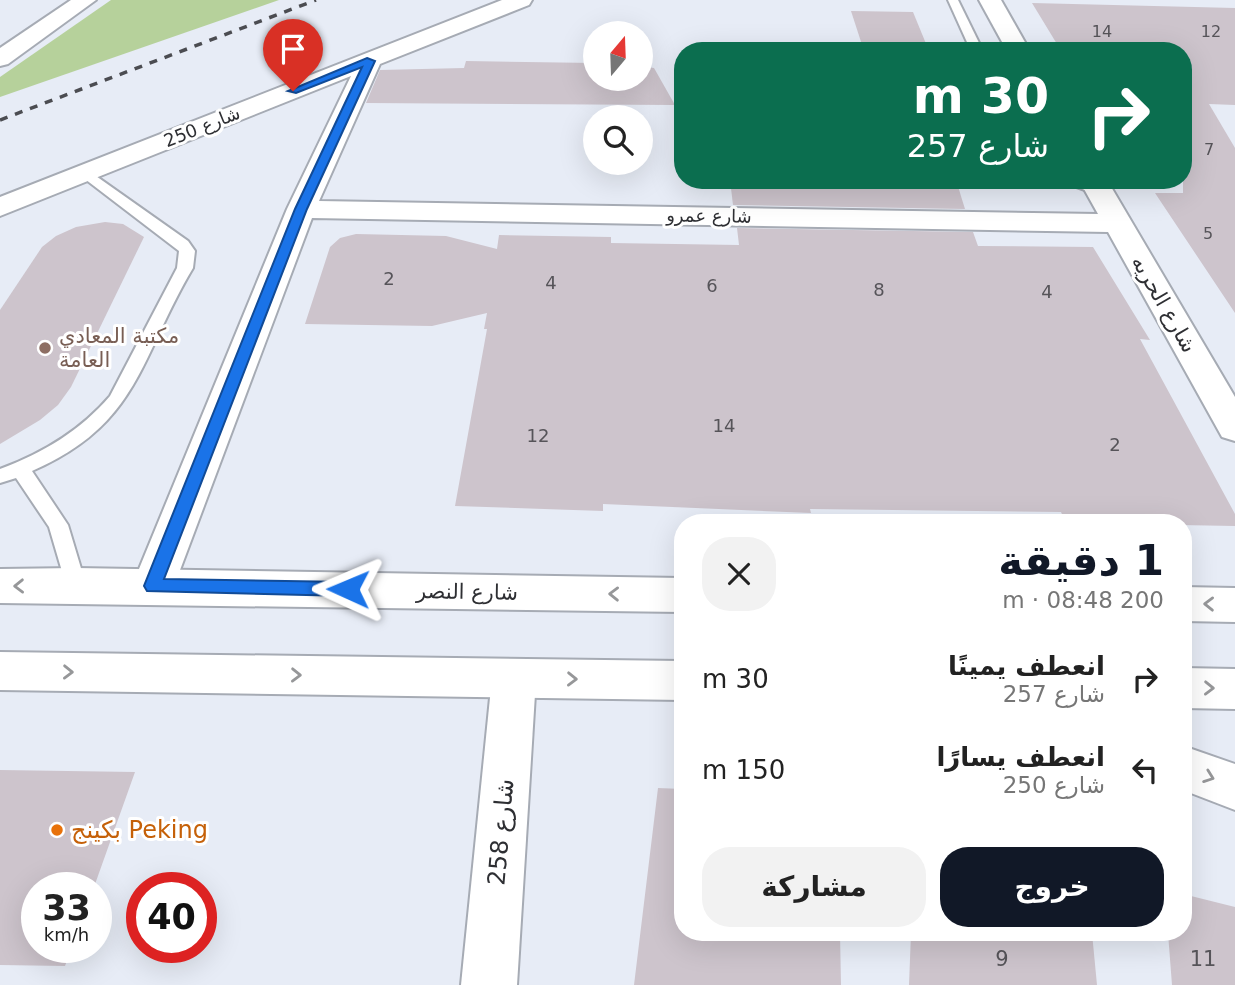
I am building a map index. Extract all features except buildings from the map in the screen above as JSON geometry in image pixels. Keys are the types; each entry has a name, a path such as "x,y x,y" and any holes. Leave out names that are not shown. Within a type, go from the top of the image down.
{"street":[{"name":"شارع 250","path":"0,206 521,0"},
{"path":"990,0 1014,42"},
{"path":"0,59 71,3"},
{"path":"153,586 301,209 370,61"},
{"name":"شارع الحريه","path":"1098,189 1235,428"},
{"name":"شارع عمرو","path":"301,209 1117,223"},
{"name":"شارع النصر","path":"0,586 674,595"},
{"path":"1192,604 1235,605"},
{"path":"1,671 674,681"},
{"name":"شارع 258","path":"489,985 514,678"},
{"path":"1192,688 1235,689"},
{"path":"1192,771 1235,787"}],"lane":[{"path":"953,0 973,42"},
{"path":"0,476 20,469 68,444 88,429 118,398 188,259 183,244 86,173"},
{"path":"20,469 58,525 76,585"}],"green space":[{"path":"111,0 279,0 0,97 0,77"}],"railway":[{"path":"0,120 316,0"}],"place":[{"name":"مكتبة المعادي العامة","path":"45,348"},
{"name":"بكينج Peking","path":"57,830"}],"route":[{"path":"293,91 370,61 301,209 153,586 348,589"}]}
